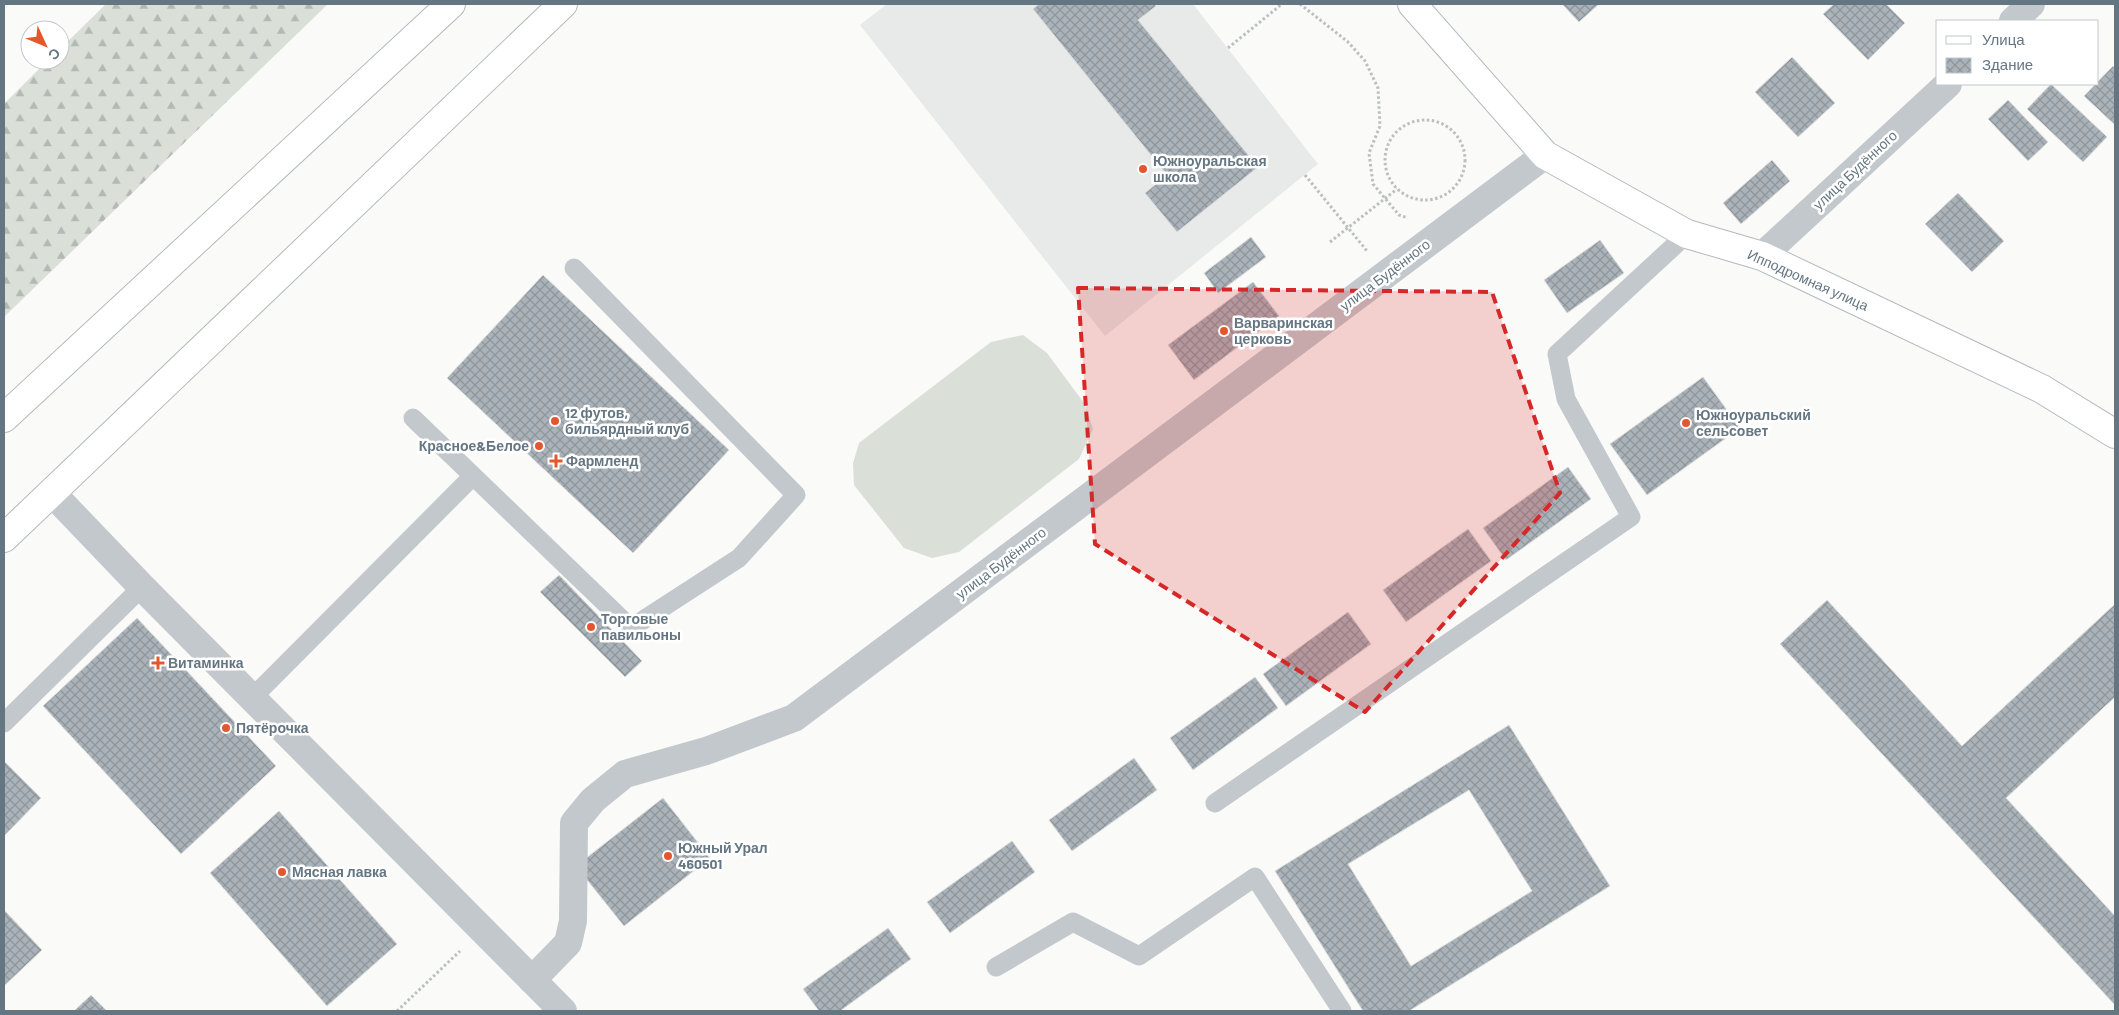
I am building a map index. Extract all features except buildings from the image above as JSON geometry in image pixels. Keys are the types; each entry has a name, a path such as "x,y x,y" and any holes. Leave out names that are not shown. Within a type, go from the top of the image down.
{"main road":[{"path":"4,418 451,4"},
{"path":"4,538 563,4"},
{"name":"Ипподромная улица","path":"1412,4 1545,155 1687,234 1762,256 2042,389 2115,434"}],"street":[{"path":"2014,20 2031,4"},
{"name":"улица Будённого","path":"1762,256 1947,85"},
{"name":"улица Будённого","path":"532,980 568,943 573,921 574,823 593,800 625,774 706,751 794,718 1545,155"},
{"path":"51,492 142,587 563,1011"}],"lane":[{"path":"1215,803 1631,517 1566,399 1558,354 1687,234"},
{"path":"413,418 631,628 739,558 796,495 574,268"},
{"path":"252,698 473,476"},
{"path":"4,723 142,587"},
{"path":"996,967 1073,922 1139,956 1255,877 1342,1011"}],"path":[{"path":"1228,48 1282,4"},
{"path":"1300,4 1348,42 1365,61 1378,88 1380,126 1369,153 1373,184 1398,215 1417,222 1456,222"},
{"path":"1421,120 1434,121 1447,126 1457,135 1464,148 1466,161 1462,175 1455,187 1433,199 1420,200 1408,196 1397,188 1390,178 1386,166 1386,153 1390,141 1398,130 1409,123 1421,120"},
{"path":"1305,175 1386,275"},
{"path":"1330,242 1397,188"},
{"path":"398,1011 482,929"}],"highlighted area":[{"path":"1078,288 1492,292 1560,493 1365,712 1095,544"}],"shaded area":[{"name":"Южноуральская школа","path":"887,4 1193,4 1318,164 1105,336 860,25"}],"green space":[{"path":"106,4 328,4 4,317 4,104 38,70 70,70 70,39"},
{"path":"1023,335 1047,353 1084,403 1093,429 1079,459 959,552 932,558 904,548 854,485 853,463 859,443 991,342"}],"place":[{"name":"Южноуральская школа","path":"1143,169"},
{"name":"Варваринская церковь","path":"1224,331"},
{"name":"12 футов, бильярдный клуб","path":"555,421"},
{"name":"Южноуральский сельсовет","path":"1686,423"},
{"name":"Красное&Белое","path":"539,446"},
{"name":"Фармленд","path":"556,461"},
{"name":"Торговые павильоны","path":"591,627"},
{"name":"Витаминка","path":"158,663"},
{"name":"Пятёрочка","path":"226,728"},
{"name":"Южный Урал 460501","path":"668,856"},
{"name":"Мясная лавка","path":"282,872"}]}
